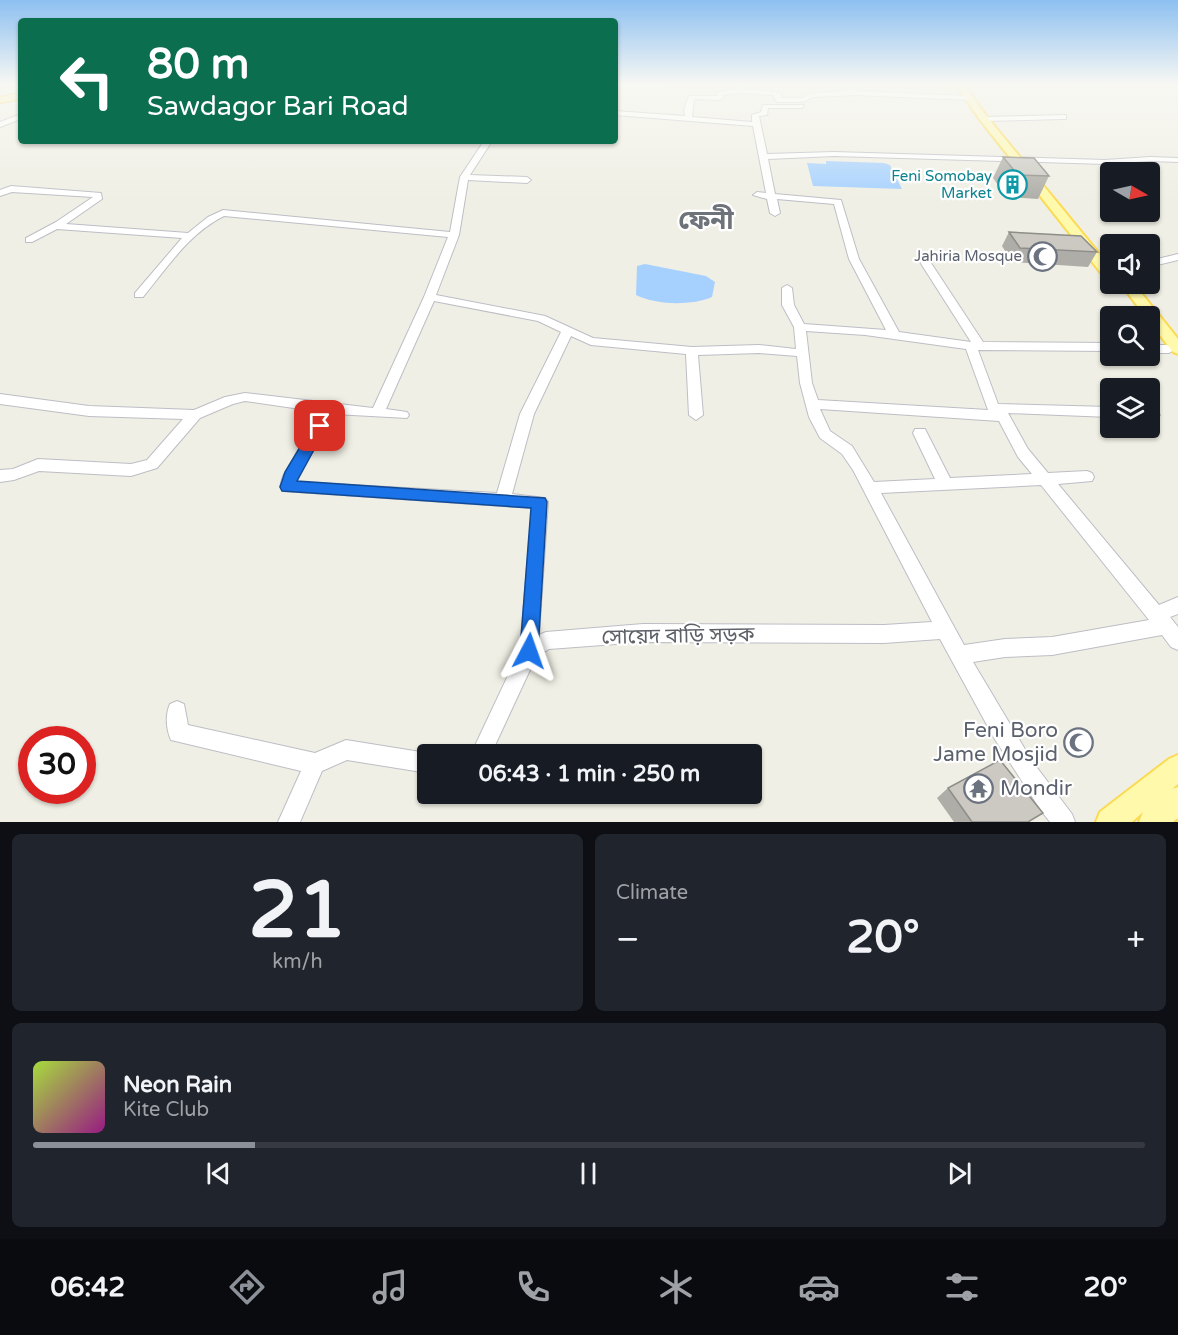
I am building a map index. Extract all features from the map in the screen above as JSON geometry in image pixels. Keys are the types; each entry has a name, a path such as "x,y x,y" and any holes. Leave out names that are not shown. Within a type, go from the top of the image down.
{"main road":[{"path":"991,123 1100,259"},
{"path":"1124,294 1135,306"},
{"path":"1134,294 1175,353"},
{"path":"1160,336 1175,353"},
{"path":"1110,822 1178,768"},
{"path":"1153,822 1178,800"}],"street":[{"path":"755,124 775,213"},
{"path":"1,125 18,125"},
{"path":"377,413 430,297 454,235 464,177 486,144"},
{"path":"762,157 834,154 1105,162 1137,159 1178,160"},
{"path":"464,177 527,180"},
{"path":"0,193 11,189 99,196 56,226 29,240"},
{"path":"757,195 838,202 849,232 854,259 894,334"},
{"path":"139,295 190,236 213,218 227,213 454,235"},
{"path":"56,226 190,236"},
{"path":"1160,261 1178,257"},
{"path":"925,262 975,346 998,412 1023,453 1178,641"},
{"path":"787,288 788,305 800,327 806,383 816,417 825,434 847,450 870,488 943,630 1009,747 1040,795 1064,822"},
{"path":"430,297 551,320 567,331 591,341 692,351 759,349 801,353"},
{"path":"800,327 894,334 975,346 1100,347"},
{"path":"502,501 527,414 567,331"},
{"path":"692,351 696,415"},
{"path":"1160,351 1175,353"},
{"path":"0,399 89,411 195,415 245,397 330,409 402,415"},
{"path":"813,404 998,412 1100,412"},
{"path":"330,409 290,476 288,487 540,502 529,651 486,744"},
{"path":"0,476 14,474 38,465 131,470 152,464 195,415"},
{"path":"920,433 945,484"},
{"path":"870,488 1087,477"},
{"path":"1156,615 1178,605"},
{"path":"959,655 1005,648 1052,646 1160,627 1156,615"},
{"name":"সোয়েদ বাড়ি সড়ক","path":"529,651 546,641 643,633 884,634 943,630"},
{"path":"177,711 178,733 315,764 346,750 417,761"},
{"path":"289,822 315,764"}],"water":[{"path":"826,161 890,165 902,189 813,186 807,163 826,164"},
{"path":"645,264 706,276 715,282 712,297 694,302 674,303 653,301 636,295 637,266"}],"building":[{"path":"1003,157 1034,158 1049,176 1018,175"},
{"path":"1009,232 1081,236 1097,252 1020,248"},
{"name":"Mondir","path":"1000,760 1043,813 1028,822 972,822 948,788"}],"place":[{"name":"Feni Somobay Market","path":"1013,185"},
{"name":"Jahiria Mosque","path":"1043,256"},
{"name":"Feni Boro Jame Mosjid","path":"1079,742"},
{"name":"Mondir","path":"979,788"}],"district":[{"name":"ফেনী","path":"706,220"}],"route":[{"path":"320,426 290,476 288,487 540,502 529,651"}]}
